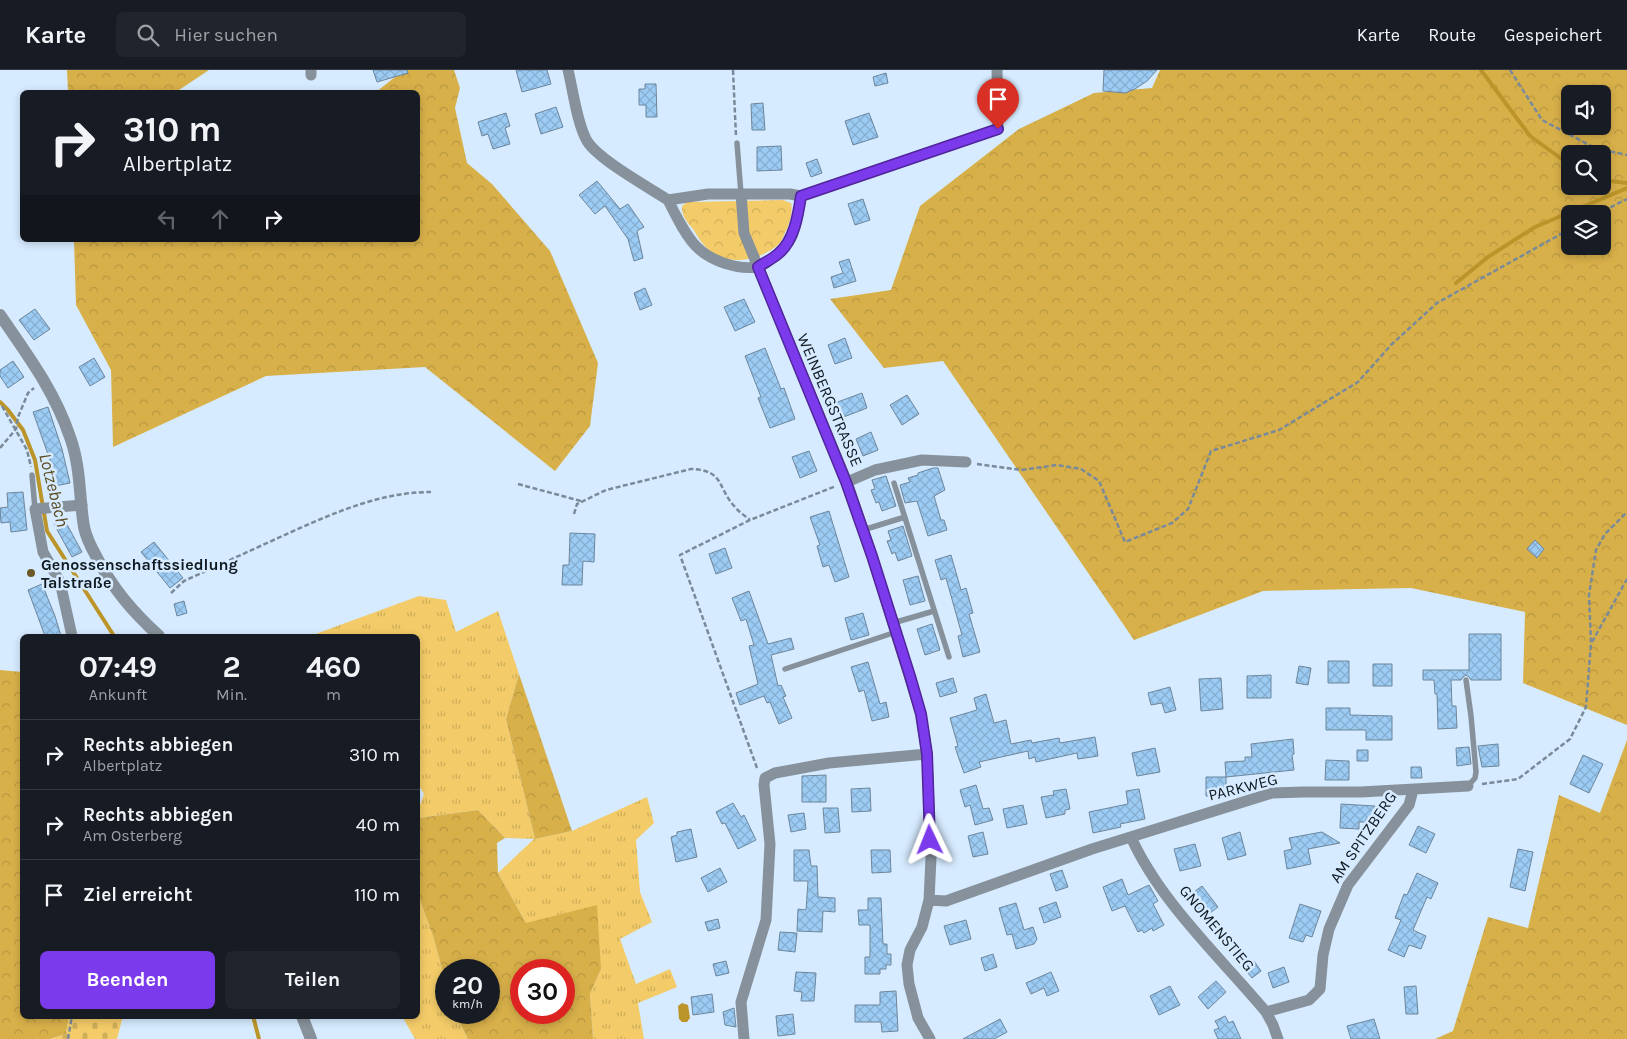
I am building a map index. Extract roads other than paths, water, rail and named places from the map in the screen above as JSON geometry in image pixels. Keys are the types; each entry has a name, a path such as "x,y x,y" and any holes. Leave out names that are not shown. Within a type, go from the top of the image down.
{"street":[{"path":"568,70 582,128 588,142 601,156 668,200 676,217 697,248 714,260 733,266 758,267 779,254 791,238 801,196"},
{"path":"668,200 708,194 790,194 801,196 998,129 997,70"},
{"name":"WEINBERGSTRASSE","path":"740,194 744,233 846,482 921,714 927,754 931,858 930,900 922,927 910,950 907,965 918,1018 930,1039"},
{"path":"0,316 44,379 70,437 78,463 85,530 91,546 107,577 133,612 157,634"},
{"path":"846,482 875,470 922,460 966,462"},
{"path":"72,634 60,582 43,552 41,509 82,505"},
{"path":"744,1039 741,1002 766,920 770,844 764,785 765,778 775,773 829,763 927,754"},
{"name":"PARKWEG","path":"930,900 946,901 1083,852 1272,794 1413,790 1468,786"},
{"name":"AM SPITZBERG","path":"1266,1012 1309,1000 1320,989 1323,955 1329,929 1348,885 1408,805 1413,790"},
{"name":"GNOMENSTIEG","path":"1131,837 1140,856 1180,915 1266,1012 1274,1025 1278,1039"},
{"path":"303,1019 311,1039"}],"lane":[{"path":"737,143 740,194"},
{"path":"32,475 41,509"},
{"path":"894,483 949,657"},
{"path":"863,530 905,517"},
{"path":"784,669 934,611"},
{"path":"1466,680 1476,772 1475,778 1468,786"}],"waterway":[{"path":"1481,70 1530,136 1561,158"},
{"path":"1611,181 1627,183"},
{"path":"1456,283 1488,257 1535,227 1627,188"},
{"name":"Lotzebach","path":"0,402 23,430 35,460 47,531 113,634"},
{"name":"Lotzebach","path":"254,1019 259,1039"}],"place":[{"name":"Genossenschaftssiedlung Talstraße","path":"31,573"}]}
